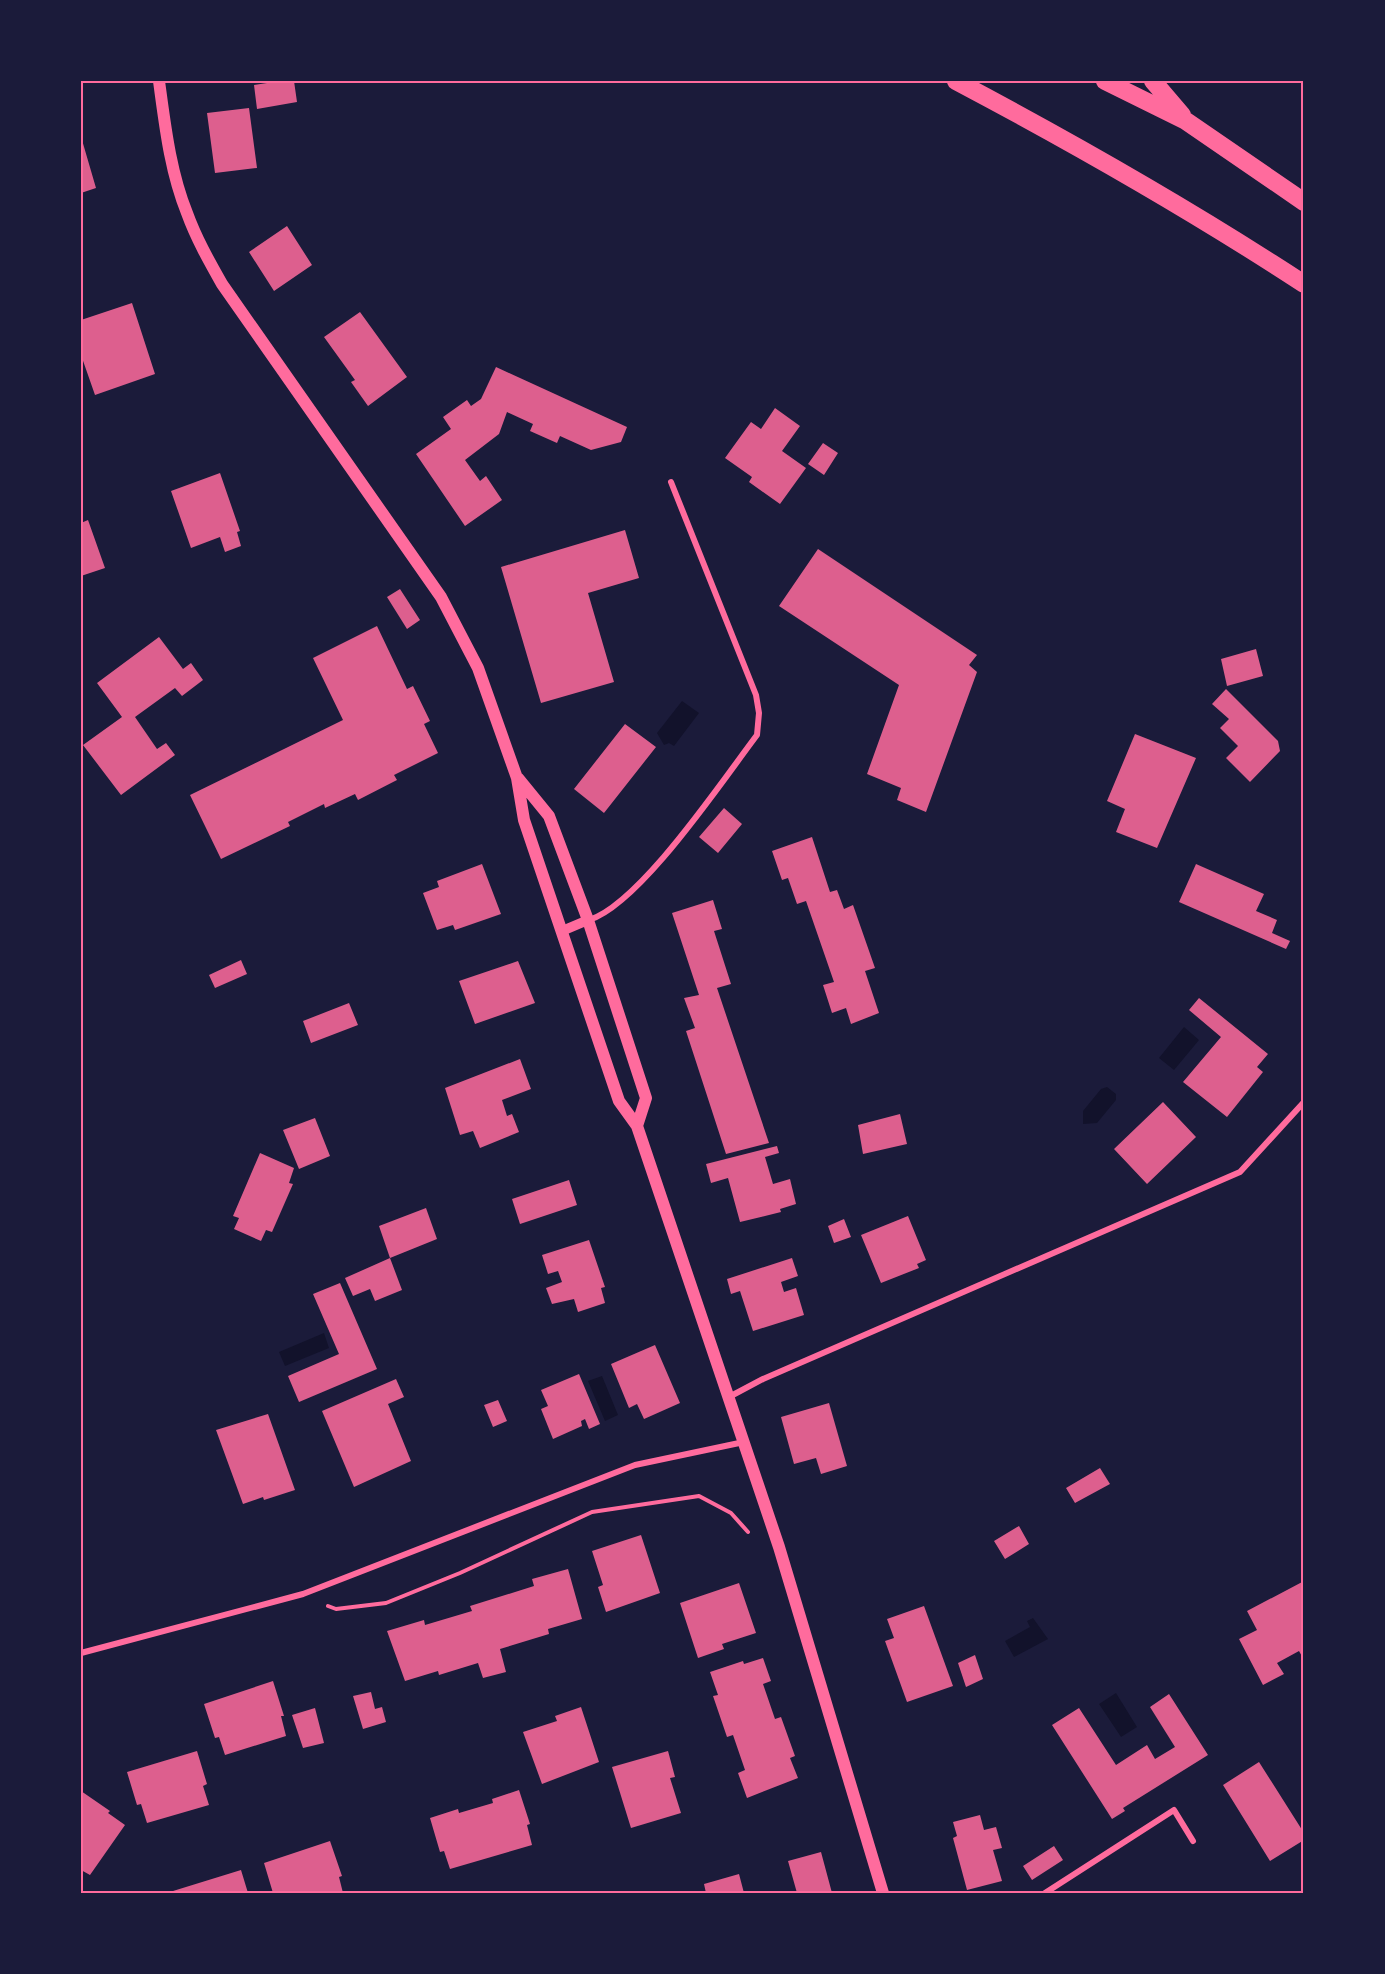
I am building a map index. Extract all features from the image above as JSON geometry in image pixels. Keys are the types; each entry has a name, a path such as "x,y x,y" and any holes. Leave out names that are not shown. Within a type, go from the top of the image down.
{"highway":[{"path":"956,81 1062,137 1211,224 1304,284"},
{"path":"1105,81 1186,122 1304,202"},
{"path":"1153,81 1186,122"}],"main road":[{"path":"159,81 174,171 186,211 222,284 441,597 477,668 517,778 524,820 619,1101 637,1126 745,1442 883,1893"},
{"path":"517,778 549,816 588,920 646,1098 637,1126"}],"street":[{"path":"561,931 600,917 627,897 673,845 758,735 759,713 756,695 671,482"},
{"path":"729,1397 763,1379 1240,1172 1304,1102"},
{"path":"81,1653 303,1594 635,1465 745,1442"},
{"path":"1045,1893 1174,1810 1192,1841"}],"path":[{"path":"303,1594 336,1610 386,1603 592,1512 672,1498 699,1496 731,1513 748,1532 760,1553 779,1547"}],"shaded area":[{"path":"682,701 699,713 674,746 669,743 664,745 657,733"},
{"path":"1184,1027 1199,1040 1174,1070 1159,1058"},
{"path":"1107,1087 1116,1094 1116,1100 1097,1123 1083,1124 1083,1111 1101,1089"},
{"path":"324,1333 329,1348 285,1366 279,1352"},
{"path":"602,1376 618,1415 605,1421 588,1381"},
{"path":"1033,1618 1048,1639 1014,1657 1005,1641 1030,1627 1027,1621"},
{"path":"1116,1693 1137,1727 1121,1737 1099,1704"}],"building":[{"path":"294,81 297,102 257,109 254,85"},
{"path":"249,108 257,168 215,173 207,113"},
{"path":"81,141 96,188 81,193"},
{"path":"287,226 312,265 274,291 249,252"},
{"path":"132,303 155,374 95,395 81,355 81,320"},
{"path":"360,312 407,377 368,406 351,382 355,380 324,337"},
{"path":"496,367 627,427 621,442 591,450 560,436 557,443 530,431 533,424 507,412 499,434 465,460 480,481 486,476 502,500 465,526 416,454 451,429 443,417 467,400 471,406 481,399"},
{"path":"775,408 800,426 782,451 806,468 780,504 749,482 752,477 725,458 751,422 761,429"},
{"path":"823,443 838,453 824,475 808,464"},
{"path":"220,473 240,531 237,532 241,546 225,552 220,537 191,548 171,491"},
{"path":"88,520 105,568 81,576 81,523"},
{"path":"625,530 639,578 588,593 614,682 541,703 501,567"},
{"path":"818,549 977,655 969,665 977,672 926,812 897,800 901,788 867,774 899,685 779,606"},
{"path":"400,589 420,620 407,629 387,597"},
{"path":"377,626 407,689 413,686 430,721 424,724 438,753 394,775 397,780 358,800 355,794 325,808 324,804 288,822 290,826 221,859 190,795 343,720 313,658"},
{"path":"159,637 183,669 191,663 203,680 182,696 175,688 135,717 157,749 166,743 175,755 121,795 83,745 122,717 97,683"},
{"path":"1256,649 1263,676 1227,686 1221,659"},
{"path":"1226,689 1278,741 1280,751 1250,782 1226,758 1238,746 1220,728 1229,719 1212,704"},
{"path":"625,724 656,747 604,813 574,789"},
{"path":"1135,734 1196,758 1157,848 1116,832 1125,809 1107,801"},
{"path":"724,808 742,824 718,853 699,837"},
{"path":"812,837 830,892 837,890 844,909 853,905 875,968 865,971 879,1013 851,1024 846,1008 832,1013 823,985 834,982 806,901 797,904 788,878 782,880 772,851"},
{"path":"482,864 501,914 455,930 453,925 437,930 423,893 439,887 437,881"},
{"path":"1196,864 1264,894 1256,911 1277,920 1272,933 1290,941 1286,949 1179,902"},
{"path":"713,900 722,929 714,931 731,984 717,988 769,1143 726,1154 686,1031 695,1028 684,998 699,995 672,913"},
{"path":"241,960 247,974 215,988 209,975"},
{"path":"518,961 535,1003 475,1024 459,981"},
{"path":"1199,998 1268,1054 1257,1067 1263,1072 1227,1117 1183,1082 1221,1037 1189,1010"},
{"path":"349,1003 358,1025 311,1043 303,1021"},
{"path":"520,1059 531,1089 502,1100 507,1116 512,1114 519,1132 480,1148 473,1131 460,1135 445,1088"},
{"path":"1163,1102 1196,1137 1147,1184 1114,1149"},
{"path":"900,1114 907,1144 863,1154 858,1125"},
{"path":"315,1118 330,1156 299,1169 283,1130"},
{"path":"777,1146 779,1153 765,1157 773,1184 790,1179 796,1204 780,1209 781,1212 740,1222 728,1178 711,1183 706,1164"},
{"path":"260,1153 294,1168 289,1183 293,1184 272,1232 266,1230 261,1241 234,1229 239,1218 233,1216"},
{"path":"569,1180 577,1205 520,1224 512,1199"},
{"path":"426,1208 437,1239 390,1258 379,1226"},
{"path":"908,1216 926,1260 917,1264 919,1268 881,1283 861,1235"},
{"path":"844,1219 851,1237 834,1243 828,1226"},
{"path":"589,1240 605,1287 601,1288 605,1303 578,1312 574,1299 552,1304 546,1288 562,1282 558,1271 548,1274 542,1255"},
{"path":"390,1258 402,1290 375,1301 370,1289 353,1296 345,1278"},
{"path":"792,1258 798,1276 781,1282 784,1292 796,1288 804,1315 753,1331 740,1291 731,1294 727,1279"},
{"path":"340,1283 377,1369 299,1402 288,1376 339,1354 313,1294"},
{"path":"655,1345 680,1403 644,1419 637,1404 629,1408 611,1364"},
{"path":"579,1374 600,1424 589,1429 585,1419 581,1421 582,1426 553,1439 541,1409 548,1406 541,1390"},
{"path":"396,1379 404,1397 388,1404 411,1461 354,1487 322,1411"},
{"path":"498,1400 507,1421 493,1427 484,1405"},
{"path":"829,1403 847,1466 821,1474 816,1458 794,1464 781,1417"},
{"path":"268,1414 295,1490 243,1504 216,1430"},
{"path":"1100,1468 1110,1484 1075,1503 1066,1488"},
{"path":"1019,1526 1029,1544 1005,1559 994,1541"},
{"path":"641,1535 660,1593 606,1612 598,1587 603,1585 592,1551"},
{"path":"568,1569 582,1619 548,1629 549,1634 500,1649 506,1672 483,1678 478,1663 439,1675 438,1671 405,1681 387,1631 424,1620 425,1625 472,1611 470,1606 534,1586 532,1579"},
{"path":"1304,1581 1304,1660 1299,1651 1277,1663 1284,1674 1263,1685 1239,1639 1257,1630 1247,1611"},
{"path":"739,1583 756,1633 722,1644 724,1649 698,1658 680,1603"},
{"path":"924,1606 953,1686 907,1702 885,1641 894,1638 887,1619"},
{"path":"975,1655 983,1679 966,1687 958,1663"},
{"path":"763,1658 771,1681 763,1684 775,1719 781,1717 795,1756 790,1758 798,1778 747,1798 738,1773 745,1770 733,1735 727,1737 713,1696 718,1695 710,1672 743,1661 744,1664"},
{"path":"273,1681 284,1716 281,1716 286,1736 225,1755 219,1737 215,1738 204,1704"},
{"path":"371,1692 375,1709 382,1707 386,1722 363,1729 353,1696"},
{"path":"1169,1694 1208,1755 1123,1808 1125,1811 1112,1819 1052,1725 1079,1708 1116,1765 1147,1745 1155,1759 1175,1747 1150,1707"},
{"path":"581,1707 599,1762 542,1784 523,1732 557,1721 555,1716"},
{"path":"315,1708 324,1743 303,1748 292,1715"},
{"path":"197,1751 207,1784 203,1786 209,1805 147,1823 141,1804 137,1805 127,1772"},
{"path":"668,1751 675,1777 670,1778 681,1813 631,1828 612,1767"},
{"path":"1259,1762 1304,1833 1304,1840 1270,1861 1223,1785"},
{"path":"519,1790 530,1824 527,1825 532,1845 450,1869 444,1851 440,1852 430,1818 458,1809 459,1813 493,1803 492,1799"},
{"path":"81,1791 110,1811 108,1813 125,1825 90,1875 81,1870"},
{"path":"980,1815 984,1830 996,1827 1002,1848 993,1850 1002,1881 967,1890 953,1838 957,1836 953,1822"},
{"path":"330,1841 342,1876 339,1877 343,1893 273,1893 264,1863"},
{"path":"1054,1846 1063,1860 1032,1880 1023,1866"},
{"path":"821,1852 832,1893 797,1893 788,1861"},
{"path":"241,1870 248,1893 174,1893 173,1891"},
{"path":"739,1874 744,1893 706,1893 704,1884"}]}
